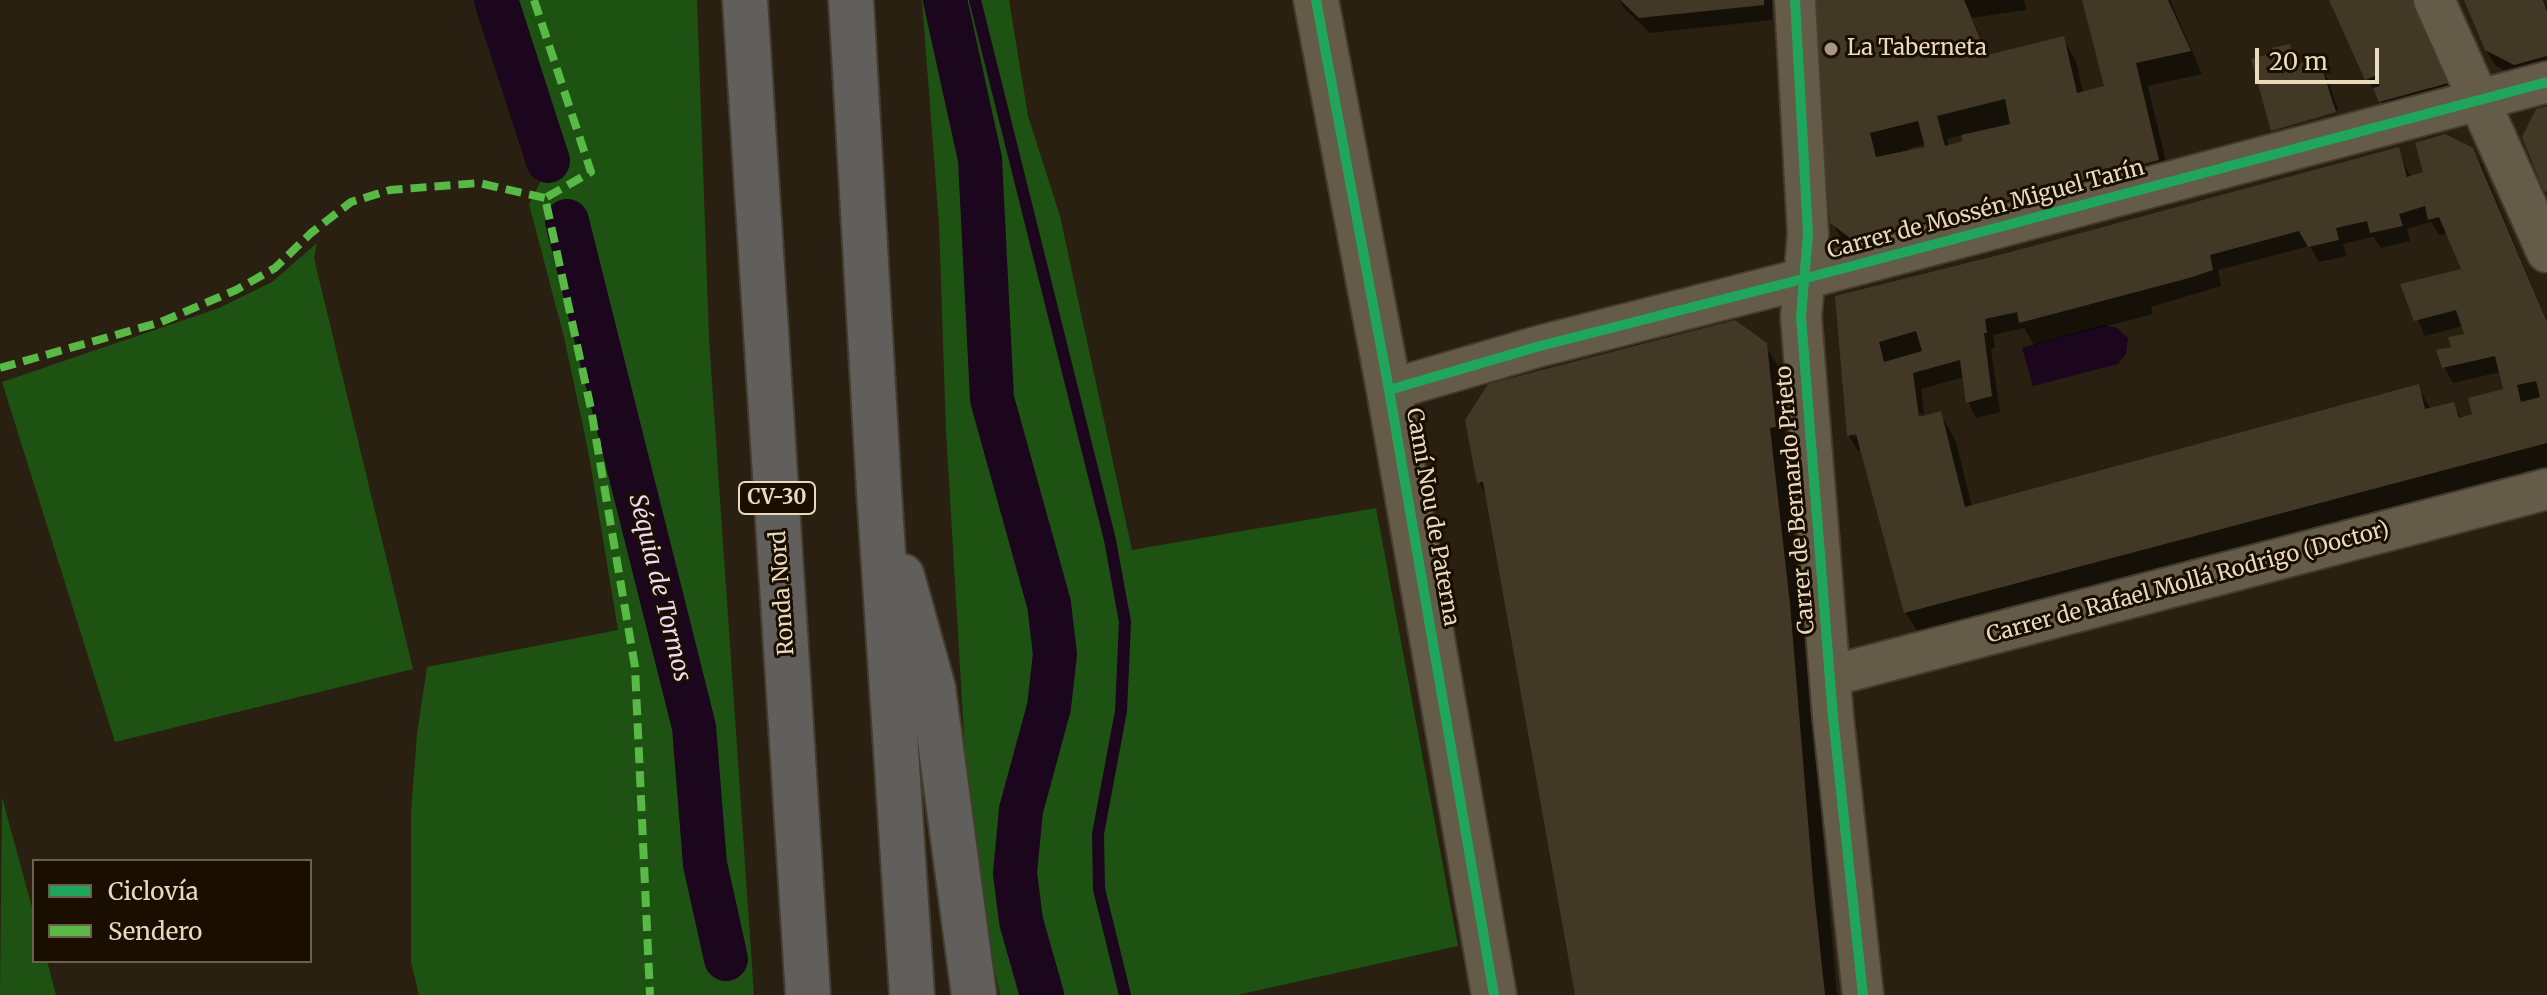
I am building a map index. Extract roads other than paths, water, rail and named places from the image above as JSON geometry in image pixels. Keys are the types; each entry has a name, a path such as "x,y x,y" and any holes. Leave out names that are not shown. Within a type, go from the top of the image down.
{"highway":[{"name":"Ronda Nord","path":"745,0 808,995"},
{"path":"851,0 912,995"},
{"path":"879,491 933,688 974,995"}],"street":[{"name":"Camí Nou de Paterna","path":"1316,0 1389,390 1494,995"},
{"name":"Carrer de Bernardo Prieto","path":"1795,0 1808,234 1801,317 1830,676 1863,995"},
{"path":"2434,0 2547,252"},
{"name":"Carrer de Mossén Miguel Tarín","path":"1389,390 1540,346 2547,82"},
{"name":"Carrer de Rafael Mollá Rodrigo (Doctor)","path":"1830,676 2547,489"}],"waterway":[{"name":"Séquia de Tormos","path":"496,0 548,161"},
{"path":"945,0 980,159 992,399 1049,604 1055,654 1049,707 1021,810 1015,873 1021,921 1042,995"},
{"path":"975,0 1110,540 1125,622 1121,711 1098,834 1099,889 1125,995"},
{"name":"Séquia de Tormos","path":"567,221 694,727 705,864 726,959"}],"place":[{"name":"La Taberneta","path":"1831,49"}]}
